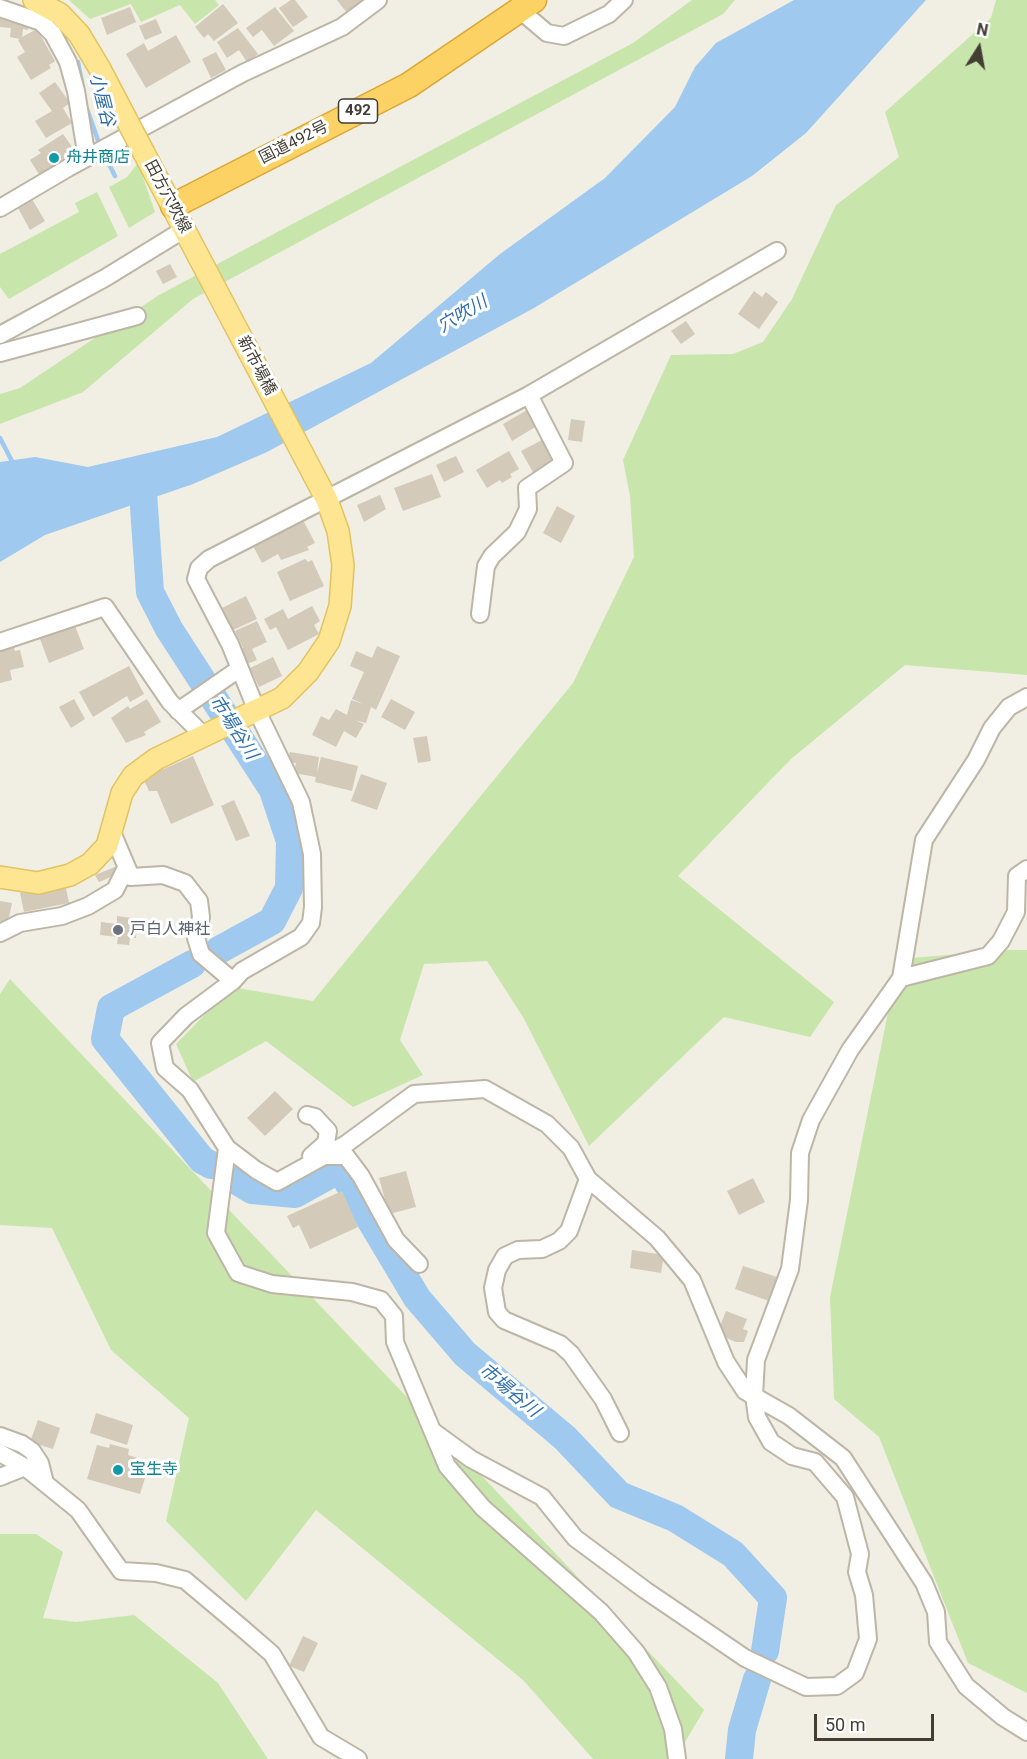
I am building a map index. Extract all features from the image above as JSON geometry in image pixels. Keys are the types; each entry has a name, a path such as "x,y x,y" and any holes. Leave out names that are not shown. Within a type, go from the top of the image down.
{"highway":[{"name":"国道492号","path":"173,206 410,85 528,5"}],"main road":[{"name":"田方穴吹線","path":"39,1 60,14 79,34 100,69 196,252"},
{"name":"新市場橋","path":"196,252 327,500"},
{"path":"0,877 38,883 70,875 90,864 107,846 122,793 133,776 156,759 282,698 308,672 329,641 340,606 343,565 338,531 327,500"}],"street":[{"path":"0,208 243,73 342,27 378,0"},
{"path":"528,5 547,33 564,36 609,14 624,0"},
{"path":"0,8 41,22 53,34 68,62 76,91 85,146 92,155"},
{"path":"0,335 105,278 175,235"},
{"path":"777,251 528,395 209,559 199,568 196,579 230,644 233,672 252,714 301,802 312,854 313,907 311,923 301,937 242,971 233,981 186,1016 160,1043 165,1068 190,1090 227,1148 256,1170 277,1182 346,1144 414,1094 485,1089 547,1124 571,1148 588,1179 657,1238 692,1280 726,1362 741,1386 789,1416 843,1458 924,1583 936,1612 938,1642 966,1686 1003,1717 1027,1732"},
{"path":"0,353 137,316"},
{"path":"480,614 486,566 492,556 517,532 528,509 526,488 564,463 528,395"},
{"path":"0,642 105,608 184,707 210,734"},
{"path":"184,707 233,672"},
{"path":"434,1432 471,1459 542,1497 575,1538 645,1590 746,1658 806,1687 837,1686 855,1673 868,1639 864,1595 857,1572 860,1554 845,1497 815,1462 792,1456 771,1442 757,1416 754,1396 756,1360 790,1269 799,1200 800,1153 812,1120 850,1050 901,978 924,840 976,760 992,728 1009,707 1027,697"},
{"path":"111,830 131,877 163,875 185,883 199,901 201,917 196,938 201,954 233,981"},
{"path":"0,933 20,923 62,916 87,906 116,890 126,868"},
{"path":"901,978 988,956 1001,941 1016,912 1017,876 1027,869"},
{"path":"293,1173 326,1143 328,1131 315,1117 307,1115"},
{"path":"227,1148 216,1233 238,1273 272,1284 352,1292 381,1300 394,1316 395,1342 447,1466 462,1487 601,1612 636,1652 658,1687 673,1729 677,1759"},
{"path":"323,1156 346,1156 360,1176 396,1240 419,1264"},
{"path":"588,1179 568,1231 559,1241 542,1249 518,1250 505,1256 497,1270 493,1288 497,1312 504,1320 560,1344 571,1354 603,1399 620,1433"},
{"path":"0,1436 22,1444 32,1451 40,1463 45,1483"},
{"path":"0,1453 25,1467 78,1510 120,1571 156,1573 185,1580 272,1654 321,1737 358,1759"},
{"path":"0,1478 25,1467"}],"green space":[{"path":"69,0 215,0 219,5 195,24 180,5 141,22 131,4 90,19"},
{"path":"692,0 735,0 723,14 193,299 83,392 0,424 0,394 20,388 159,295 633,43"},
{"path":"996,0 1027,0 1027,675 905,665 791,759 678,876 834,1002 810,1037 724,1017 589,1146 523,1017 487,961 424,964 400,1040 423,1075 353,1107 266,1041 193,1082 176,1044 232,987 313,1001 573,683 634,557 630,496 623,460 671,355 733,354 763,342 792,299 836,205 899,157 885,112 991,18"},
{"path":"138,163 155,212 129,228 109,187 127,177"},
{"path":"97,192 118,236 9,299 0,287 0,254 79,212 75,203"},
{"path":"1027,950 1027,1693 968,1663 879,1437 834,1399 830,1297 899,959"},
{"path":"10,979 704,1710 675,1759 593,1759 523,1680 316,1510 246,1601 166,1521 189,1418 111,1350 52,1228 0,1225 0,994"},
{"path":"0,1534 36,1534 63,1552 43,1618 76,1622 134,1615 218,1683 268,1759 0,1759"}],"water":[{"name":"穴吹川","path":"794,0 926,0 806,133 752,176 534,308 267,452 193,484 45,535 0,562 0,462 35,457 88,467 217,437 371,363 500,254 605,178 675,107 695,67 716,43"}],"building":[{"path":"295,0 308,17 293,27 279,8"},
{"path":"337,0 365,0 347,13"},
{"path":"223,4 238,23 214,41 208,34 204,38 195,27"},
{"path":"130,7 136,22 107,35 101,18"},
{"path":"275,7 294,31 274,46 262,30 253,37 246,28"},
{"path":"0,16 29,20 28,30 23,29 22,37 37,29 55,61 49,65 51,68 31,80 17,57 25,52 18,40 20,39 10,37 11,28 0,27"},
{"path":"156,19 162,33 145,40 139,26"},
{"path":"238,28 258,54 247,62 239,50 227,58 217,42"},
{"path":"176,35 191,62 146,88 126,54 144,43 148,51"},
{"path":"216,52 226,70 211,78 202,59"},
{"path":"55,82 70,103 63,108 72,123 46,138 35,121 52,111 39,93"},
{"name":"舟井商店","path":"63,134 78,155 42,179 30,160 41,153 38,150"},
{"path":"32,199 45,221 30,230 18,208"},
{"path":"170,264 177,277 163,284 156,271"},
{"path":"754,291 762,297 766,292 778,302 759,329 738,314"},
{"path":"686,321 695,334 681,344 671,331"},
{"path":"527,410 537,426 512,441 503,424"},
{"path":"571,419 585,421 582,442 568,440"},
{"path":"542,440 555,462 534,474 521,451"},
{"path":"509,451 519,469 510,474 512,477 502,483 500,480 487,488 476,470"},
{"path":"456,456 464,472 444,482 436,465"},
{"path":"432,474 441,497 403,511 394,488"},
{"path":"380,495 386,509 364,522 357,505"},
{"path":"557,506 575,516 561,543 543,533"},
{"path":"302,518 315,543 307,547 309,550 281,560 278,554 262,563 252,544"},
{"path":"305,559 308,562 312,560 324,586 290,601 277,572"},
{"path":"246,596 257,619 233,630 222,608"},
{"path":"312,606 320,621 314,625 319,634 288,650 276,627 270,630 264,619 283,609 288,619"},
{"path":"257,621 267,642 252,649 257,660 244,665 237,651 243,648 235,631"},
{"path":"75,626 84,649 49,663 40,639"},
{"path":"13,645 15,651 20,650 24,667 10,670 12,680 0,683 0,649"},
{"path":"377,646 400,656 376,710 371,707 366,723 355,720 364,724 356,738 344,731 336,747 312,735 321,716 329,720 336,709 347,715 351,700 363,704 352,699 364,672 350,666 356,651 372,658"},
{"path":"273,657 282,676 259,687 250,668"},
{"path":"129,666 144,694 130,702 127,696 93,717 79,692"},
{"path":"74,699 85,719 71,728 59,707"},
{"path":"147,699 161,722 144,732 146,735 126,743 111,718 128,706 130,709"},
{"path":"391,699 415,712 405,730 381,717"},
{"path":"427,736 431,761 418,763 413,738"},
{"path":"290,752 319,757 317,773 321,757 358,766 352,791 315,782 316,777 294,773 296,763 288,762"},
{"path":"193,756 214,805 171,824 157,791 149,791 143,778"},
{"path":"361,774 387,783 377,810 351,801"},
{"path":"234,800 250,836 236,841 221,806"},
{"path":"115,867 118,874 99,882 95,875"},
{"path":"65,883 69,903 24,912 20,893"},
{"path":"0,901 12,903 8,922 0,921"},
{"name":"戸白人神社","path":"117,916 132,918 132,925 137,925 136,938 130,938 129,945 117,944 118,937 100,935 101,922 117,924"},
{"path":"275,1091 293,1109 265,1136 247,1118"},
{"path":"406,1171 416,1207 389,1214 379,1178"},
{"path":"753,1178 765,1202 739,1215 727,1191"},
{"path":"342,1191 358,1227 310,1249 299,1225 293,1228 287,1216"},
{"path":"632,1250 664,1255 661,1273 630,1268"},
{"path":"743,1266 777,1277 769,1301 735,1289"},
{"path":"726,1311 747,1319 743,1329 748,1331 744,1342 736,1342 717,1334"},
{"path":"96,1413 133,1425 127,1445 90,1433"},
{"path":"38,1420 60,1428 53,1449 30,1442"},
{"name":"宝生寺","path":"110,1444 129,1449 128,1455 150,1462 140,1494 87,1479 97,1445 109,1448"},
{"path":"303,1636 318,1643 304,1672 289,1666"}],"waterway":[{"name":"小屋谷","path":"78,62 82,83"},
{"name":"小屋谷","path":"87,109 100,146"},
{"name":"小屋谷","path":"104,154 115,176"},
{"path":"0,438 14,465"},
{"name":"市場谷川","path":"142,479 150,592 169,629 273,790 290,841 289,888 272,921 219,950"},
{"name":"市場谷川","path":"192,964 111,1008 105,1039 202,1160 211,1165"},
{"name":"市場谷川","path":"237,1181 252,1190 295,1194 340,1169 417,1298 465,1354 565,1438 619,1495 675,1518 733,1554 773,1598 765,1651"},
{"name":"市場谷川","path":"739,1759 742,1730 757,1679"}],"place":[{"name":"舟井商店","path":"54,158"},
{"name":"戸白人神社","path":"118,930"},
{"name":"宝生寺","path":"118,1470"}]}
